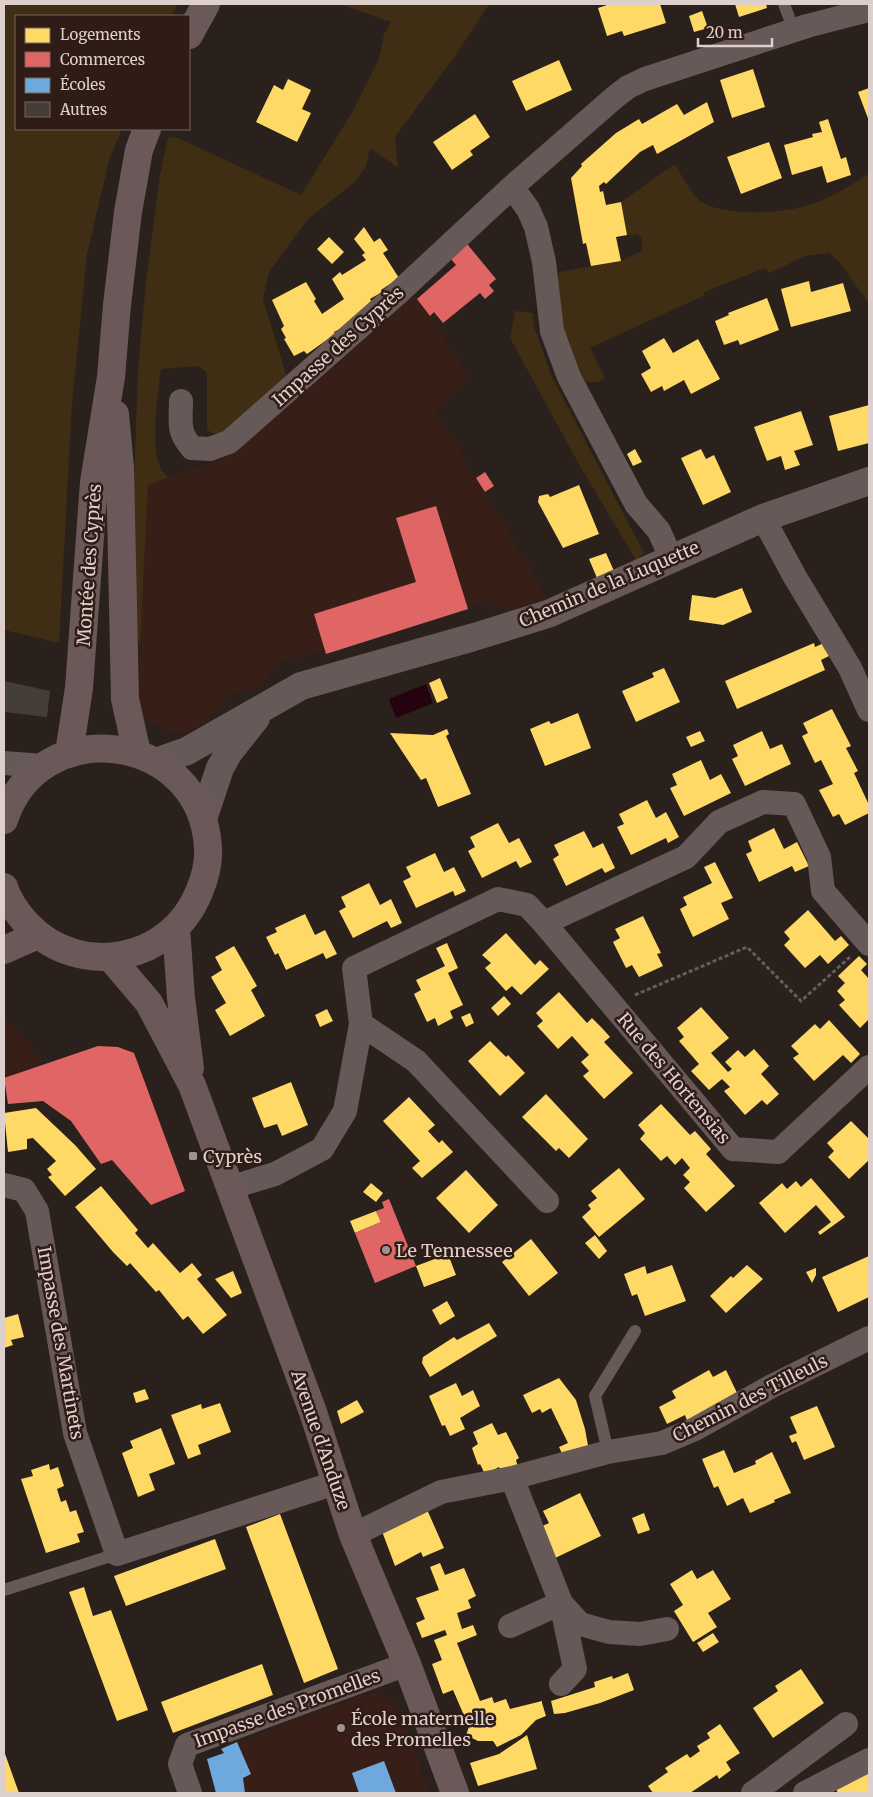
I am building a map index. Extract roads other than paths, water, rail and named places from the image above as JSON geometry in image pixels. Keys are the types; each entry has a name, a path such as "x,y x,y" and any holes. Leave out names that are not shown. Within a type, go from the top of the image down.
{"main road":[{"path":"190,34 206,4"},
{"name":"Montée des Cyprès","path":"69,753 80,688 94,482 111,377 128,212 139,150 147,130"},
{"name":"Montée des Cyprès","path":"111,377 120,466 125,699 147,757"},
{"path":"4,887 18,915 38,935 60,948 84,956 110,957 134,953 157,943 176,928 194,904 205,877 208,848 203,819 192,796 176,777 147,757 103,747 69,753 43,766 23,784 5,810"},
{"name":"Avenue d'Anduze","path":"176,928 180,998 192,1085"},
{"path":"4,950 38,935"},
{"name":"Avenue d'Anduze","path":"110,957 149,1003 192,1085 313,1412 353,1535 407,1664 455,1793"}],"street":[{"name":"Impasse des Cyprès","path":"181,400 183,438 192,448 210,449 229,442 245,430 512,187 628,87 645,79 794,31 869,10"},
{"path":"512,187 528,209 536,228 544,262 552,331 570,377 636,504 659,530 671,558"},
{"name":"Chemin de la Luquette","path":"147,757 187,751 301,686 548,614 763,518 869,481"},
{"path":"763,518 795,577 850,668 869,710"},
{"name":"Chemin de la Luquette","path":"203,819 220,768 229,752 263,709"},
{"path":"4,763 43,766"},
{"path":"544,923 686,857 719,822 763,802 794,804 819,857 823,891 868,943"},
{"name":"Rue des Hortensias","path":"229,1188 275,1174 322,1149 344,1111 361,1024 354,968 498,899 527,905 544,923 733,1149 778,1152 869,1067"},
{"path":"361,1024 416,1061 547,1201"},
{"name":"Impasse des Martinets","path":"4,1185 24,1190 37,1211 75,1433 117,1554"},
{"name":"Chemin des Tilleuls","path":"353,1535 441,1492 512,1478 608,1452 662,1443 695,1429 772,1386 869,1338"},
{"path":"512,1478 561,1603 575,1669 561,1684"},
{"path":"117,1554 335,1483"},
{"path":"510,1626 561,1603"},
{"path":"561,1603 580,1624 609,1632 640,1634 667,1629"},
{"name":"Impasse des Promelles","path":"190,1793 180,1764 187,1746 407,1664"},
{"path":"753,1793 846,1724"},
{"path":"805,1793 869,1760"}],"lane":[{"path":"784,4 794,31"},
{"path":"608,1452 596,1396 635,1331"},
{"path":"4,1590 117,1554"}],"place":[{"name":"Cyprès","path":"193,1156"},
{"name":"Le Tennessee","path":"386,1250"},
{"name":"École maternelle des Promelles","path":"341,1728"}]}
